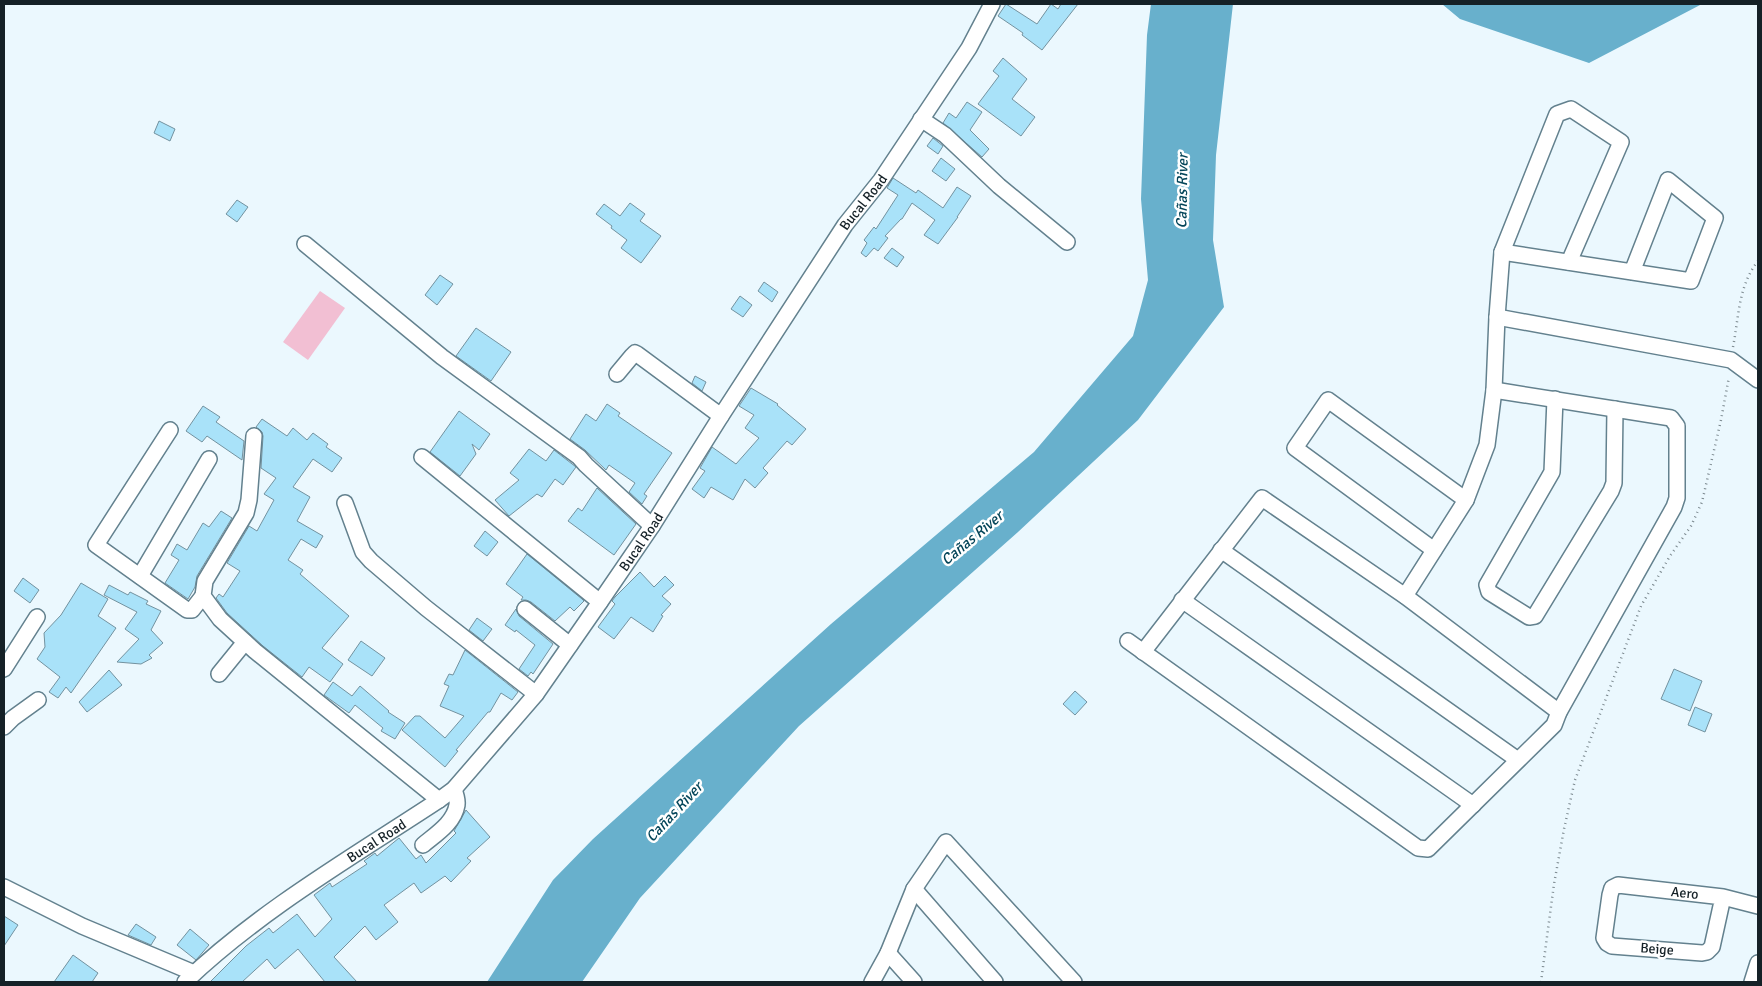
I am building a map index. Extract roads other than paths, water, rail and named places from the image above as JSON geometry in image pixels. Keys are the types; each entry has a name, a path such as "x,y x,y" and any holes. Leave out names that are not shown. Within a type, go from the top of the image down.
{"street":[{"name":"Bucal Road","path":"190,978 230,942 301,891 454,789 536,694 652,526 845,225 881,180 968,48 992,4"},
{"path":"1405,596 1466,500 1488,445 1494,390 1502,252 1557,114 1572,109 1621,142 1570,262"},
{"path":"921,119 944,135 999,186 1067,242"},
{"path":"1502,252 1570,262 1632,272 1692,281 1715,218 1668,180 1632,272"},
{"path":"306,244 442,357 580,457 586,465 652,526"},
{"path":"1497,317 1731,360 1758,380"},
{"path":"617,374 634,353 637,354 721,416"},
{"path":"1128,641 1418,848 1428,849 1554,725 1558,712 1677,498 1677,426 1671,418 1494,390"},
{"path":"1555,399 1552,472 1487,584 1489,592 1529,617 1535,616 1611,491 1614,483 1614,409"},
{"path":"1434,550 1295,448 1328,400 1466,500"},
{"path":"170,430 96,545 187,610 192,610 202,596 205,581 246,513 249,500 254,436"},
{"path":"422,458 600,602"},
{"path":"140,576 209,459"},
{"path":"1143,652 1262,498 1405,596 1558,712"},
{"path":"346,503 363,552 371,561 426,608 536,694"},
{"path":"1221,550 1518,760"},
{"path":"202,596 220,619 245,642 439,800"},
{"path":"1182,600 1473,804"},
{"path":"525,609 570,645"},
{"path":"4,669 37,617"},
{"path":"219,674 245,642"},
{"path":"4,727 38,700"},
{"path":"423,845 445,827 452,817 457,804 454,789"},
{"path":"872,982 888,953 914,889 946,842 1074,982"},
{"name":"Aero","path":"1612,888 1618,885 1723,897 1758,906"},
{"path":"4,887 190,978"},
{"name":"Beige","path":"1612,888 1604,938 1612,946 1707,952 1712,946 1723,897"},
{"path":"914,889 995,982"},
{"path":"888,953 914,982"},
{"path":"1752,982 1758,963"}],"water":[{"name":"Cañas River","path":"1151,4 1233,4 1216,155 1213,240 1224,307 1138,420 1018,532 799,726 640,898 582,982 487,982 553,880 593,839 831,624 1034,452 1133,336 1148,280 1141,199 1147,35"},
{"path":"1442,4 1702,4 1589,63 1460,19"}]}
